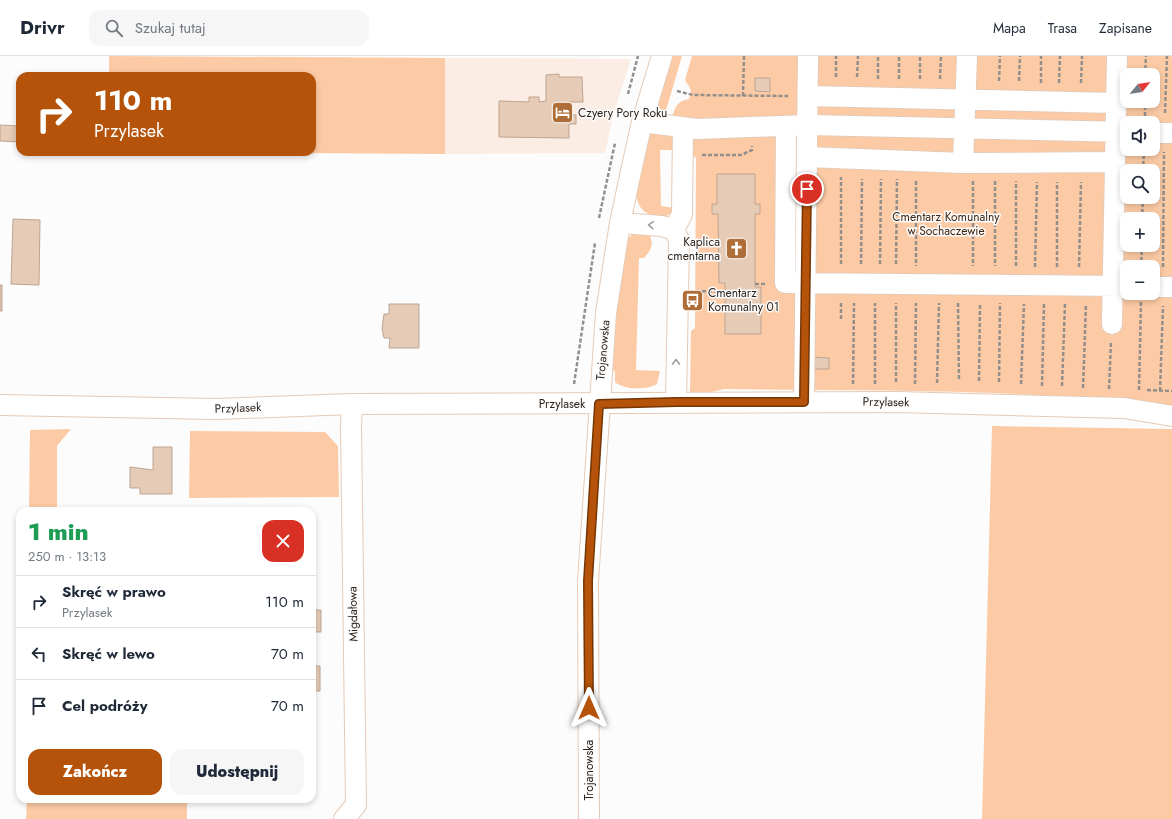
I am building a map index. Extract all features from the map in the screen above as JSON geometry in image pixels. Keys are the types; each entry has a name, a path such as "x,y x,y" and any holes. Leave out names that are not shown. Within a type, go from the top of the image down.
{"street":[{"path":"804,402 808,56"},
{"path":"967,56 964,128 968,163"},
{"path":"1117,56 1116,103 1120,126"},
{"name":"Trojanowska","path":"589,819 588,581 606,313 620,223 642,122 659,57"},
{"path":"808,96 1116,103"},
{"path":"642,122 683,128 808,125 1120,132"},
{"path":"786,126 784,283 1120,286"},
{"path":"676,402 680,247 674,230 682,214 683,128"},
{"path":"1112,324 1120,286 1115,162 1120,137"},
{"path":"807,157 968,163 1115,162"},
{"path":"620,223 662,226 674,230"},
{"name":"Przylasek","path":"0,405 217,409 352,404 896,402 1124,408 1172,416"},
{"name":"Migdałowa","path":"352,404 352,814"}],"path":[{"path":"743,96 744,56"},
{"path":"998,101 1000,56"},
{"path":"1019,101 1020,56"},
{"path":"1041,56 1050,102"},
{"path":"1050,102 1060,56"},
{"path":"1081,102 1082,56"},
{"path":"1145,68 1146,56"},
{"path":"1160,391 1163,287 1163,133 1167,56"},
{"path":"677,91 693,95 808,96"},
{"path":"841,158 868,284 896,385"},
{"path":"853,388 868,284 889,160"},
{"path":"875,387 868,284 889,160"},
{"path":"841,319 868,284 889,160"},
{"path":"889,160 916,284 915,384"},
{"path":"979,381 1018,285 1057,162"},
{"path":"959,380 1018,285 1081,162"},
{"path":"968,163 1062,388"},
{"path":"994,163 1018,285 1042,389 1049,388"},
{"path":"1017,163 1020,384"},
{"path":"999,382 1018,285 1038,163"},
{"path":"937,383 1018,285"},
{"path":"1018,285 1084,388"},
{"path":"695,291 724,292"},
{"path":"1140,390 1141,300"},
{"path":"1109,389 1112,324"},
{"path":"1056,388 1069,388"},
{"path":"1076,388 1090,388"},
{"path":"1103,389 1117,390"},
{"path":"1132,390 1172,391"}],"shaded area":[{"path":"445,58 631,59 614,112 605,153 445,154"}],"green space":[{"path":"109,56 445,58 445,154 316,153 316,72 109,72"},
{"path":"670,56 682,56 665,114 657,105"},
{"name":"Cmentarz Komunalny w Sochaczewie","path":"692,56 1172,56 1172,407 1060,396 1004,393 724,389 698,395 690,394 691,331 695,328 696,158 688,151 672,118 677,105 682,101 689,99 691,90 685,80"},
{"path":"653,133 669,133 676,138 676,150 660,150 661,206 675,208 672,213 666,216 657,216 646,212 639,205 636,195 638,170 647,136"},
{"path":"634,233 649,233 652,243 649,252 644,258 639,258 636,370 660,371 657,384 642,388 629,388 619,385 615,382 615,371 609,369 624,245 627,239"},
{"path":"992,426 1172,429 1172,819 982,819"},
{"path":"71,429 57,446 57,507 29,507 30,430"},
{"path":"190,431 325,432 338,446 339,497 189,498"},
{"path":"27,803 187,803 187,819 26,819"}],"building":[{"path":"559,74 559,77 582,77 583,102 569,102 569,115 576,115 576,124 569,124 569,138 499,137 499,101 529,102 529,97 539,97 539,102 546,101 546,75"},
{"path":"755,78 770,78 770,92 755,91"},
{"path":"0,125 16,126 16,142 0,141"},
{"name":"Kaplica cmentarna","path":"717,174 755,174 755,204 760,204 760,214 755,214 755,287 761,287 761,334 725,334 725,283 719,283 718,214 712,214 712,204 717,204"},
{"path":"13,219 40,220 39,285 11,284"},
{"path":"0,285 2,285 2,311 0,311"},
{"path":"389,304 419,304 419,348 389,348 390,338 384,338 382,329 384,314 389,314"},
{"path":"812,357 829,358 829,369 812,369"},
{"path":"153,447 172,447 172,494 140,494 140,488 130,488 130,467 153,470"},
{"path":"316,610 321,610 321,632 316,632"},
{"path":"316,666 320,666 320,691 316,691"}],"place":[{"name":"Czyery Pory Roku","path":"563,113"},
{"name":"Kaplica cmentarna","path":"736,249"},
{"name":"Cmentarz Komunalny 01","path":"693,300"}],"route":[{"path":"589,708 588,581 599,404 676,402 804,402 807,189"}]}
